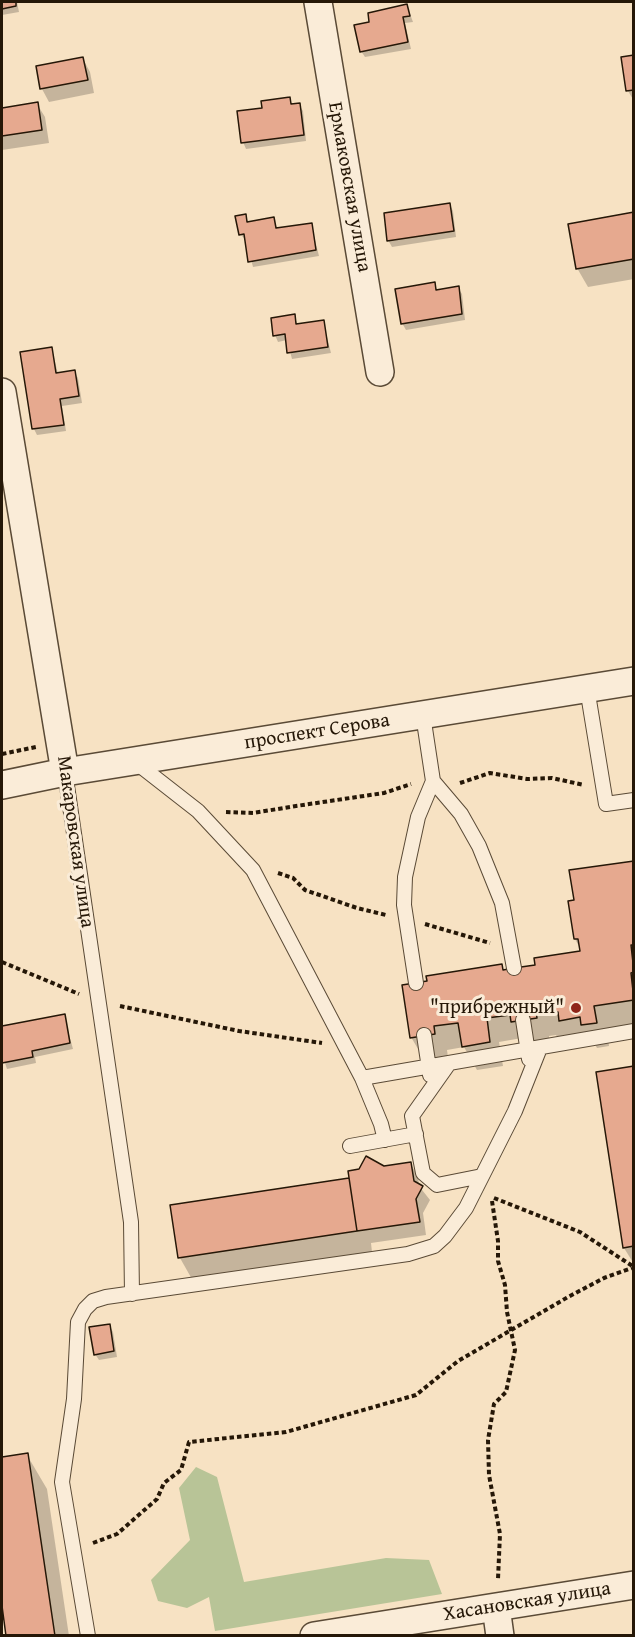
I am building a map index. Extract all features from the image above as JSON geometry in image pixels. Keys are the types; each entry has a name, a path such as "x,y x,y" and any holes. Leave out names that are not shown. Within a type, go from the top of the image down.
{"street":[{"name":"Ермаковская улица","path":"318,2 381,372"},
{"name":"Макаровская улица","path":"2,392 65,772"},
{"name":"проспект Серова","path":"2,785 65,772 633,681"},
{"name":"Хасановская улица","path":"314,1635 633,1585"},
{"path":"496,1607 500,1635"}],"lane":[{"path":"587,688 606,804 633,800"},
{"path":"416,983 406,920 405,877 412,834 433,781 423,715"},
{"path":"134,761 198,811 253,870 272,902 343,1046 362,1078 381,1124 385,1140"},
{"name":"Макаровская улица","path":"65,772 131,1222 132,1294"},
{"path":"433,781 461,814 479,846 502,903 514,968"},
{"path":"88,1635 62,1482 74,1399 78,1322 84,1309 93,1301 132,1294 422,1251 445,1236 466,1208 515,1111 531,1072 534,1049 523,1020"},
{"path":"362,1078 448,1065 633,1031"},
{"path":"424,1035 432,1088"},
{"path":"448,1065 412,1116 423,1173 437,1185 482,1176"},
{"path":"350,1146 416,1134"}],"path":[{"path":"198,811 253,813 384,793 408,785 433,781 462,783 490,773 527,779 552,778 603,789"},
{"path":"253,870 285,873 305,890 357,908 512,948"},
{"path":"2,962 99,1002 239,1031 343,1046"},
{"path":"496,1607 500,1534 489,1475 488,1440 494,1404 506,1392 515,1350 505,1285 498,1261 498,1241 491,1197 580,1232 633,1268"},
{"path":"74,1551 117,1534 157,1499 164,1482 181,1470 189,1442 286,1432 416,1395 458,1361 511,1332 568,1296 604,1278 633,1268"}],"green space":[{"path":"196,1467 217,1477 244,1582 386,1558 429,1560 442,1594 215,1631 209,1597 187,1608 158,1601 151,1580 190,1540 179,1488"}],"building":[{"path":"2,2 16,2 16,6 2,9"},
{"path":"407,4 410,16 403,17 408,42 360,52 354,25 369,22 368,13"},
{"path":"634,55 634,90 626,91 621,57"},
{"path":"83,57 88,80 40,89 36,66"},
{"path":"290,97 291,104 300,103 304,135 241,143 237,111 262,108 261,101"},
{"path":"38,102 42,130 2,136 2,108"},
{"path":"450,203 454,231 387,241 384,213"},
{"path":"634,212 634,259 576,269 568,224"},
{"path":"246,214 247,222 274,217 276,228 312,223 316,250 248,262 244,234 239,235 235,216"},
{"path":"435,282 436,290 459,286 462,314 401,324 395,289"},
{"path":"295,314 296,324 324,320 328,347 287,353 285,334 273,336 271,318"},
{"path":"52,347 56,373 75,370 79,396 60,399 64,425 32,429 20,352"},
{"path":"634,861 634,945 631,945 634,972 631,973 634,1000 594,1006 597,1023 581,1025 580,1017 559,1021 558,1012 542,1014 542,1011 536,1012 537,1018 511,1022 510,1015 487,1018 490,1042 462,1047 458,1023 434,1026 435,1034 410,1038 402,985 427,981 426,976 502,964 503,970 535,965 534,958 580,951 578,939 574,939 568,901 574,900 569,870"},
{"path":"65,1014 70,1043 32,1051 33,1057 2,1063 2,1026"},
{"path":"634,1066 634,1246 623,1248 596,1072"},
{"path":"366,1156 384,1166 411,1162 414,1181 423,1186 416,1199 420,1222 357,1231 348,1171 359,1169"},
{"path":"349,1178 357,1231 178,1258 170,1205"},
{"path":"110,1324 114,1351 94,1355 89,1327"},
{"path":"28,1453 55,1636 6,1636 2,1606 2,1457"}],"place":[{"name":"\"прибрежный\"","path":"576,1008"}]}
